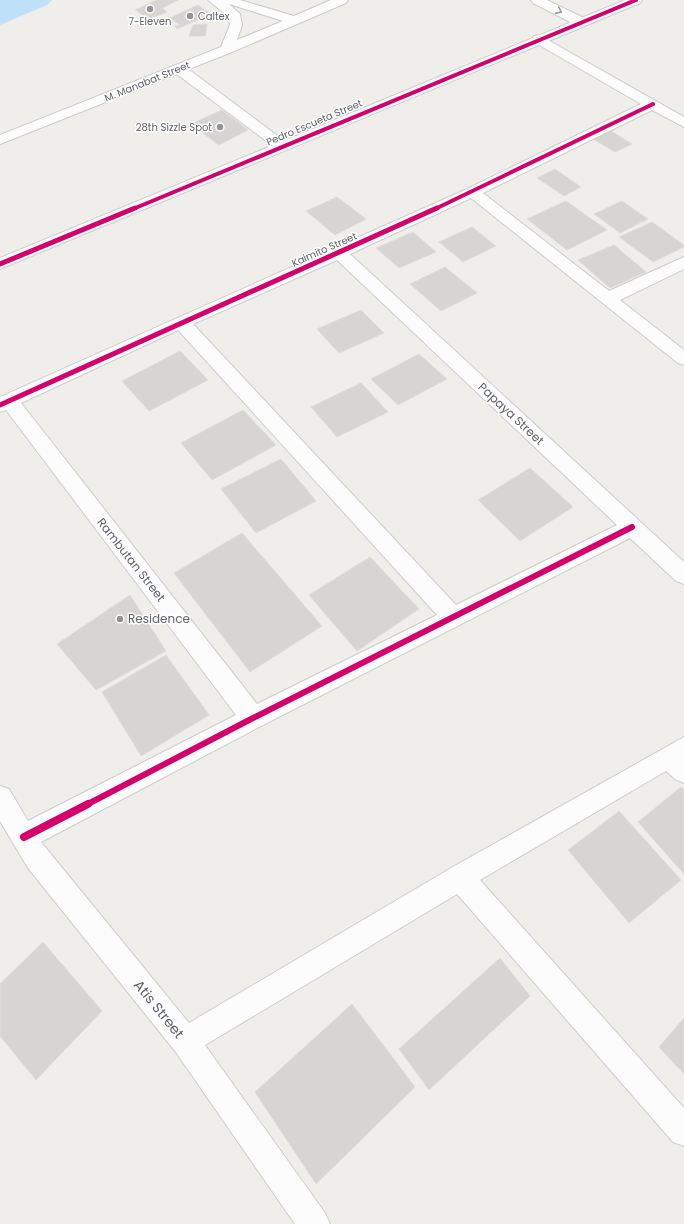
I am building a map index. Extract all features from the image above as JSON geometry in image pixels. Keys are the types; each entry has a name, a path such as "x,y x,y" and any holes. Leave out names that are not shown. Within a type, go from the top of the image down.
{"street":[{"path":"214,0 234,14 236,25 227,49"},
{"path":"227,0 294,20"},
{"name":"M. Manabat Street","path":"0,140 179,69 342,0"},
{"path":"537,0 581,22"},
{"name":"Pedro Escueta Street","path":"0,264 636,0"},
{"path":"539,39 684,122"},
{"path":"179,69 282,146"},
{"name":"Kaimito Street","path":"5,403 181,322 339,253 472,192 652,104"},
{"path":"472,192 684,359"},
{"name":"Papaya Street","path":"339,253 684,575"},
{"path":"608,299 684,262"},
{"path":"181,322 454,617"},
{"name":"Rambutan Street","path":"5,403 253,718"},
{"path":"24,837 253,718 632,526"},
{"path":"185,1041 460,877 679,759"},
{"name":"Atis Street","path":"0,798 37,859 185,1041 314,1224"},
{"path":"460,877 684,1131"}],"water":[{"path":"0,0 52,0 47,5 0,25"}],"building":[{"name":"7-Eleven","path":"156,0 178,0 162,8 167,12 149,19 135,10"},
{"name":"Caltex","path":"198,5 211,14 177,29 175,26 180,25 170,18"},
{"path":"207,24 205,36 189,36 193,25"},
{"name":"28th Sizzle Spot","path":"222,110 248,130 219,145 191,124"},
{"path":"611,131 632,144 615,152 593,139"},
{"path":"555,169 581,187 564,196 537,178"},
{"path":"337,197 366,219 335,235 306,211"},
{"path":"566,201 607,230 567,250 527,219"},
{"path":"622,201 648,219 620,233 594,214"},
{"path":"652,222 684,245 684,247 653,262 619,237"},
{"path":"472,227 496,246 463,262 439,242"},
{"path":"413,232 436,252 399,268 376,248"},
{"path":"614,245 646,272 610,288 578,260"},
{"path":"445,267 477,293 441,311 410,284"},
{"path":"361,310 384,333 339,353 317,329"},
{"path":"180,351 208,380 149,411 122,381"},
{"path":"419,354 447,379 398,405 371,379"},
{"path":"361,383 388,412 337,437 311,407"},
{"path":"243,410 276,445 212,480 181,443"},
{"path":"281,459 316,501 256,533 221,489"},
{"path":"530,468 573,507 520,541 478,500"},
{"path":"242,533 322,626 250,672 174,573"},
{"path":"370,557 419,609 357,651 309,595"},
{"name":"Residence","path":"130,595 166,651 96,690 57,644"},
{"path":"166,655 209,715 141,756 102,692"},
{"path":"681,787 684,790 684,874 638,822"},
{"path":"619,811 681,880 629,923 568,850"},
{"path":"43,942 102,1011 36,1080 0,1036 0,984"},
{"path":"500,958 530,996 429,1090 399,1049"},
{"path":"352,1004 415,1087 316,1184 255,1092"},
{"path":"684,1018 684,1074 659,1047"}],"cycle path":[{"path":"0,264 636,0"},
{"path":"0,405 181,322 339,253 472,192 653,104"},
{"path":"24,837 253,718 632,527"}],"place":[{"name":"7-Eleven","path":"150,9"},
{"name":"Caltex","path":"190,16"},
{"name":"28th Sizzle Spot","path":"220,127"},
{"name":"Residence","path":"120,619"}]}
